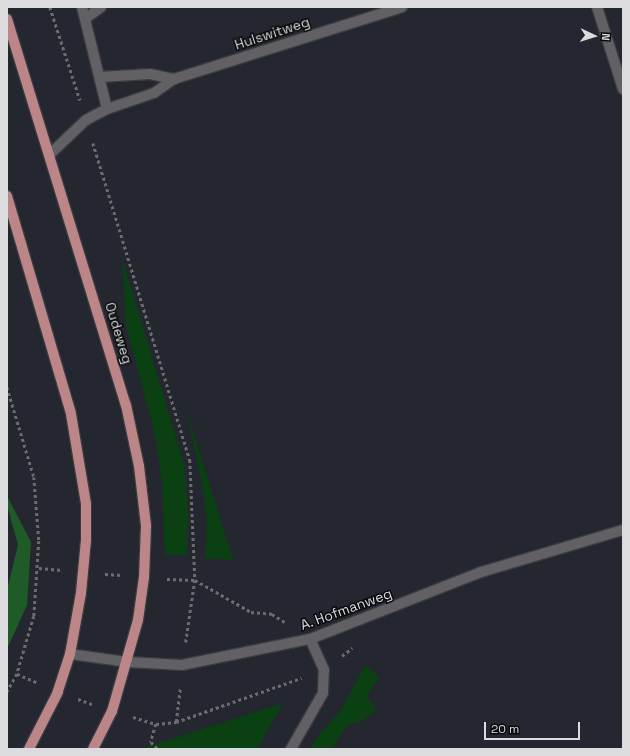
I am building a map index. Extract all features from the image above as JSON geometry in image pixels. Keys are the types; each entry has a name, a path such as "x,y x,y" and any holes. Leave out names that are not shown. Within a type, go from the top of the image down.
{"main road":[{"name":"Oudeweg","path":"7,19 126,405 139,466 146,526 144,577 138,620 128,662 112,711 93,749"},
{"path":"7,196 71,414 86,504 83,572 70,654 58,692 29,749"}],"street":[{"path":"82,7 108,108"},
{"path":"86,18 101,7"},
{"name":"Hulswitweg","path":"49,155 86,120 108,108 154,93 174,79 402,7"},
{"path":"597,7 623,89"},
{"name":"Hulswitweg","path":"100,77 150,74 174,79"},
{"name":"A. Hofmanweg","path":"70,654 128,662 182,664 310,639 481,572 623,530"},
{"path":"291,749 323,693 324,670 310,639"}],"path":[{"path":"50,7 190,460 195,580"},
{"path":"7,387 34,477 39,518 38,568 34,616 17,674 7,692"},
{"path":"38,568 195,580 251,612 272,614 310,639"},
{"path":"156,724 151,742 158,749"}],"shaded area":[{"path":"7,7 623,7 623,749 7,749"}],"green space":[{"path":"122,258 184,464 188,509 187,555 165,555 162,483 155,434 126,326"},
{"path":"186,408 233,560 205,558 207,526 203,489"},
{"path":"7,496 31,542 27,605 7,649 7,590 18,545 7,505"},
{"path":"365,666 380,677 367,695 376,709 364,720 347,725 332,749 310,749 319,735 341,710"},
{"path":"283,703 257,749 141,749"}]}
